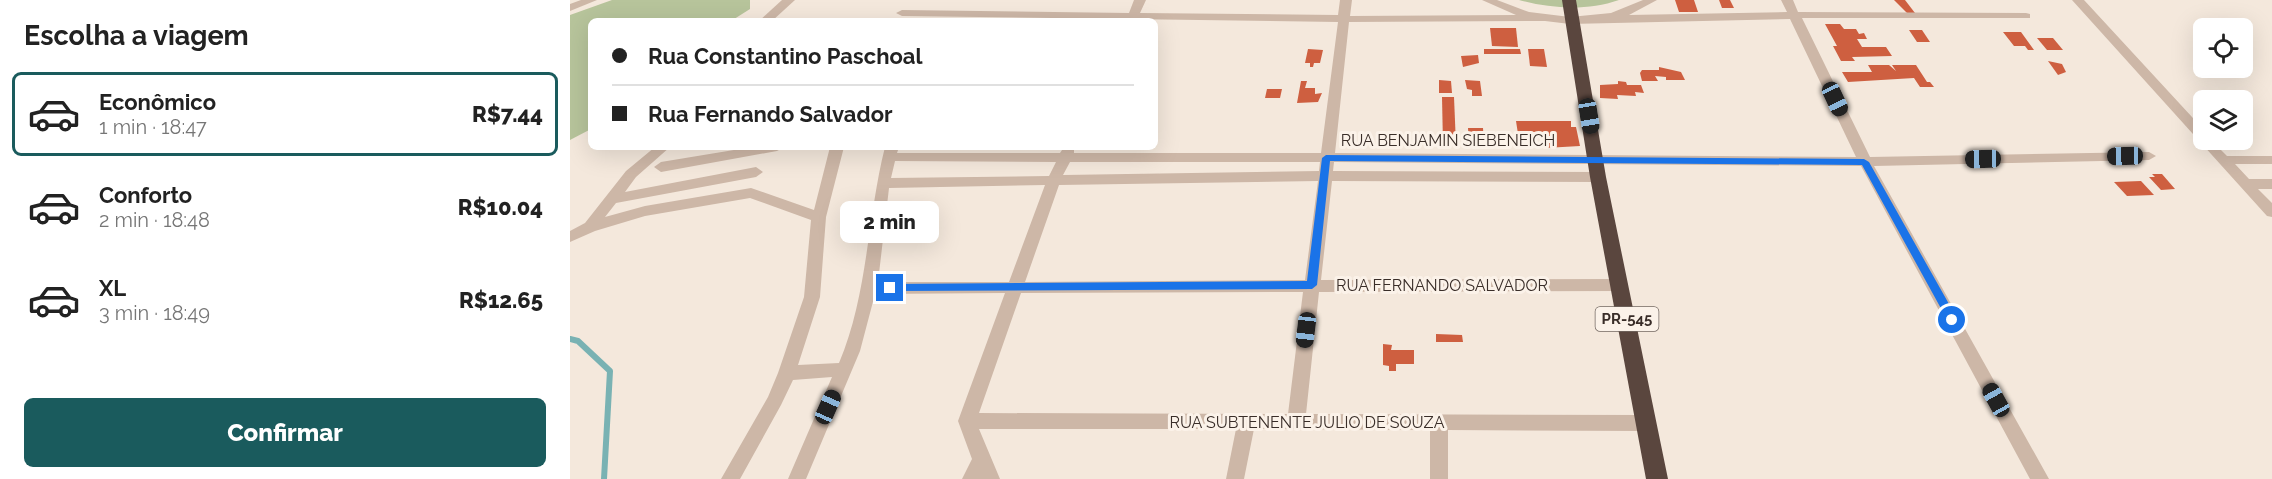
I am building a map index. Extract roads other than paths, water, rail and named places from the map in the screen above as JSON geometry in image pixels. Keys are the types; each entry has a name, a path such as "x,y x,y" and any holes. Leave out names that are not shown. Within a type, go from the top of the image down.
{"highway":[{"name":"PR-545","path":"1569,0 1597,168 1657,479"}],"street":[{"path":"570,8 591,0"},
{"path":"768,18 789,0"},
{"path":"899,17 912,0"},
{"path":"942,17 954,0"},
{"path":"899,17 1133,18 1140,0"},
{"path":"1296,420 1346,0"},
{"path":"1488,0 1508,9 1547,18"},
{"path":"1594,19 1628,12 1651,0"},
{"path":"1787,0 1864,162 2040,479"},
{"path":"2078,0 2193,127"},
{"path":"1158,18 1345,20 1547,18 1573,20 1795,15 2026,16"},
{"path":"590,227 631,174 661,150"},
{"path":"645,211 661,167 664,150"},
{"path":"661,167 764,150"},
{"path":"751,193 756,171 774,150"},
{"path":"730,479 775,400 787,373 812,297 819,218 836,150"},
{"path":"2214,150 2272,212"},
{"path":"797,479 852,351 869,288 883,183 891,152"},
{"name":"RUA BENJAMIN SIEBENEICH","path":"891,152 1067,152 1326,158 1597,168"},
{"path":"991,479 967,421 1054,180 1067,152"},
{"name":"RUA BENJAMIN SIEBENEICH","path":"883,183 1324,176 2149,156"},
{"path":"2223,160 2272,160"},
{"path":"613,199 756,171"},
{"path":"2246,184 2272,184"},
{"path":"570,237 590,227 645,211 751,193 819,218"},
{"name":"RUA FERNANDO SALVADOR","path":"869,288 1620,285"},
{"path":"787,373 844,369"},
{"name":"RUA SUBTENENTE JULIO DE SOUZA","path":"967,421 1246,422 1296,420 1647,423"},
{"path":"1439,421 1439,479"},
{"path":"1235,479 1246,422"},
{"path":"971,479 981,459"}],"waterway":[{"path":"570,339 578,341 610,371 604,479"}]}
